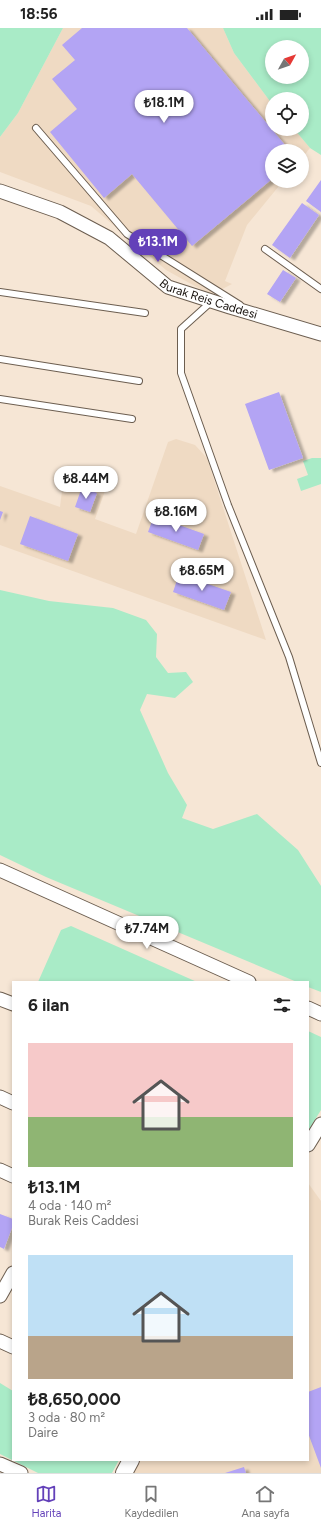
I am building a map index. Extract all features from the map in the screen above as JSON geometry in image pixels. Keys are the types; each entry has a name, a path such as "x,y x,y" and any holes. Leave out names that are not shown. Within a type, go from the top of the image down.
{"street":[{"name":"Burak Reis Caddesi","path":"0,191 60,212 109,238 168,287 212,302 321,334"},
{"path":"0,870 248,981"},
{"path":"0,998 12,1004"},
{"path":"309,1008 321,1014"},
{"path":"0,1097 12,1103"},
{"path":"309,1143 321,1124"},
{"path":"0,1170 12,1176"},
{"path":"0,1296 12,1275"},
{"path":"0,1341 12,1347"},
{"path":"124,1473 130,1461"},
{"path":"0,1464 21,1473"}],"lane":[{"path":"36,128 127,234 255,315"},
{"path":"265,249 321,289"},
{"path":"0,292 145,313"},
{"path":"212,302 181,329 181,373 228,505 289,656 321,763"},
{"path":"0,359 139,380"},
{"path":"0,399 132,419"}],"shaded area":[{"path":"63,28 223,28 234,53 265,95 265,136 300,136 307,144 265,144 265,188 277,188 247,225 225,281 232,284 211,295 166,270 91,206 0,172 0,137 18,113"},
{"path":"176,439 195,445 207,458 266,640 0,545 0,486 60,507 64,475 106,488 95,519 136,534 168,442"},
{"path":"309,1184 321,1201 321,1473 129,1473 135,1461 309,1461"}],"green space":[{"path":"0,28 63,28 18,113 0,137"},
{"path":"223,28 321,28 321,155 310,148 309,144 307,144 300,136 309,136 309,92 265,92 265,95 234,53"},
{"path":"312,458 321,458 321,484 301,491 297,479 308,475 303,461"},
{"path":"0,590 49,601 113,608 146,620 157,634 156,657 168,673 186,672 193,682 175,698 147,694 140,710 168,773 187,805 182,818 213,829 257,814 298,850 321,886 321,992 309,987 309,981 295,981 46,877 0,855"},
{"path":"71,926 195,981 38,981 61,930"},
{"path":"309,1031 321,1037 321,1110 309,1129"},
{"path":"0,1383 12,1390 12,1460 0,1454"},
{"path":"14,1461 118,1461 112,1473 38,1473"}],"building":[{"path":"82,28 187,28 265,121 265,136 277,136 284,144 265,144 265,185 192,246 132,174 104,198 50,132 77,109 52,79 75,60 62,45"},
{"path":"321,180 321,212 306,201"},
{"path":"302,203 319,215 290,258 272,245"},
{"path":"283,270 296,278 280,302 267,294"},
{"path":"279,392 303,458 269,470 245,404"},
{"path":"82,487 97,493 90,512 75,507"},
{"path":"0,511 3,512 0,520"},
{"path":"30,516 78,534 68,561 20,544"},
{"path":"154,516 204,534 198,550 148,532"},
{"path":"179,574 231,592 224,610 173,592"},
{"path":"0,1214 12,1219 12,1228 4,1249 0,1247"},
{"path":"321,1387 321,1468 309,1436 309,1392"},
{"path":"244,1467 246,1473 225,1473"}]}
